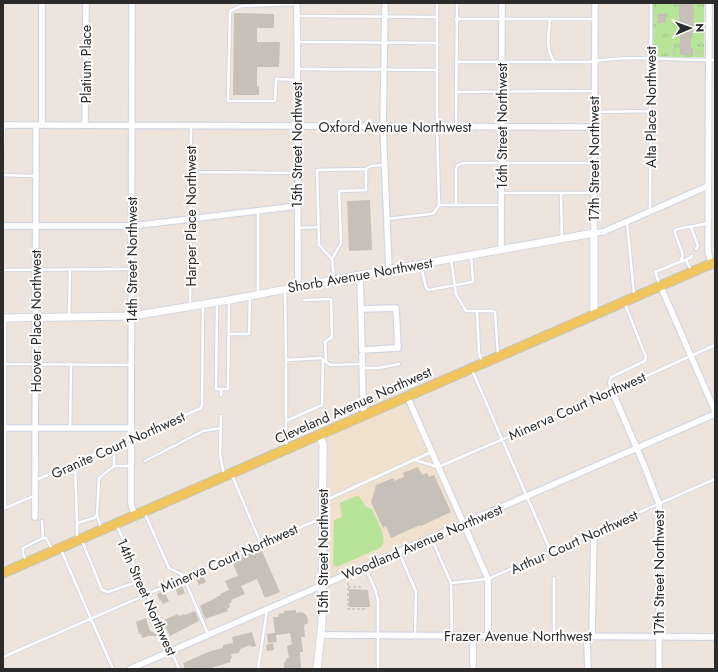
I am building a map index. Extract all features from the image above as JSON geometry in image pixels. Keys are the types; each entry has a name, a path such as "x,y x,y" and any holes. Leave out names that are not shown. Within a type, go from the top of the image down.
{"main road":[{"name":"Cleveland Avenue Northwest","path":"3,573 713,262"}],"street":[{"name":"Hoover Place Northwest","path":"36,517 35,176 39,125 42,3"},
{"name":"Platium Place","path":"86,3 86,125"},
{"name":"14th Street Northwest","path":"132,3 133,125 131,504 135,516"},
{"path":"385,3 383,126 389,270"},
{"name":"16th Street Northwest","path":"501,250 502,3"},
{"name":"17th Street Northwest","path":"594,314 595,3"},
{"path":"709,3 712,60 708,186 708,250 713,262"},
{"name":"15th Street Northwest","path":"297,4 298,287"},
{"name":"Oxford Avenue Northwest","path":"3,125 594,127"},
{"name":"Shorb Avenue Northwest","path":"4,318 132,316 229,300 603,232 708,186"},
{"path":"3,226 132,226 297,206"},
{"path":"360,275 363,406 366,414"},
{"path":"660,285 715,413"},
{"path":"361,309 396,308 398,348 362,352"},
{"name":"17th Street Northwest","path":"612,391 655,490 659,504 659,669"},
{"path":"407,396 488,579 488,637"},
{"name":"Woodland Avenue Northwest","path":"130,669 715,413"},
{"path":"4,428 131,428"},
{"name":"15th Street Northwest","path":"317,669 322,635 324,502 323,444 319,435"},
{"path":"588,669 588,643 592,632 594,533"},
{"name":"Frazer Avenue Northwest","path":"322,635 452,637 715,637"},
{"path":"473,637 473,669"}],"lane":[{"path":"387,219 434,213 439,205 437,127 437,3"},
{"path":"456,127 457,3"},
{"name":"Alta Place Northwest","path":"650,211 652,3"},
{"path":"297,4 241,6 230,11 228,101 275,101 276,79 297,80"},
{"path":"297,16 437,17"},
{"path":"456,19 595,19"},
{"path":"550,19 549,49 551,58 555,63"},
{"path":"297,42 437,43"},
{"path":"456,62 555,63 651,58 712,60"},
{"path":"297,69 437,70"},
{"path":"456,92 594,91"},
{"path":"594,112 651,111"},
{"path":"3,125 3,153"},
{"name":"Harper Place Northwest","path":"190,306 191,126"},
{"path":"456,205 456,169 458,164 594,163"},
{"path":"332,259 319,245 317,170 366,169 371,166 385,165"},
{"path":"334,280 332,259 341,243 339,191 366,190 366,169"},
{"path":"191,172 297,173"},
{"path":"3,175 35,176"},
{"path":"502,193 594,193"},
{"path":"561,193 562,239"},
{"path":"439,205 501,205"},
{"path":"228,334 249,334 254,295 258,211"},
{"path":"627,221 635,296"},
{"path":"683,255 675,230 685,227 697,227 708,223"},
{"path":"298,228 319,227"},
{"path":"690,234 692,228"},
{"path":"692,228 698,246 696,249"},
{"path":"693,243 696,239"},
{"path":"680,246 683,242"},
{"path":"680,262 686,251"},
{"path":"421,264 426,288 429,290 472,282 470,255"},
{"path":"660,285 655,272 686,260 692,256"},
{"path":"451,259 456,294 466,311 495,312 498,356"},
{"path":"686,260 692,272"},
{"path":"3,270 132,269"},
{"path":"69,317 70,270"},
{"path":"285,289 286,439 288,449"},
{"path":"286,421 322,405 325,342 332,337 331,299 304,300"},
{"path":"217,301 216,389 228,389 229,300"},
{"path":"612,391 609,383 611,377 645,362 646,357 624,301"},
{"name":"Harper Place Northwest","path":"201,408 203,304"},
{"path":"477,311 479,353 482,363"},
{"path":"4,318 4,509 35,496"},
{"name":"Minerva Court Northwest","path":"438,467 715,345"},
{"path":"286,360 321,358 330,365 378,368 400,364"},
{"path":"4,364 132,365"},
{"path":"70,429 71,364"},
{"path":"471,368 528,496 551,552"},
{"path":"221,395 222,389"},
{"name":"Granite Court Northwest","path":"35,481 201,408"},
{"path":"221,416 220,454 228,475 262,544"},
{"path":"145,461 203,431 221,428"},
{"path":"114,446 114,466"},
{"path":"324,502 431,452"},
{"path":"415,460 438,467"},
{"path":"75,463 79,540 102,590 108,592 140,581"},
{"path":"102,530 98,515 99,478 114,466 131,466"},
{"name":"Arthur Court Northwest","path":"451,583 488,579 715,480"},
{"path":"144,512 169,568 181,574 184,579 208,635"},
{"path":"77,523 94,518 98,515"},
{"name":"Minerva Court Northwest","path":"3,657 323,517"},
{"path":"42,521 42,538"},
{"name":"14th Street Northwest","path":"116,524 179,669"},
{"path":"27,563 23,554 23,548 42,538 46,538 56,550 90,618 113,669"},
{"path":"432,538 451,583 452,637"},
{"path":"399,552 416,592 415,636"},
{"path":"365,567 375,589 378,600 378,669"},
{"path":"554,578 554,637"},
{"path":"258,669 267,609"}],"path":[{"path":"694,31 702,31"},
{"path":"674,54 674,48 679,47"},
{"path":"694,52 702,52"},
{"path":"348,583 348,609 365,609"},
{"path":"348,588 361,587 361,589"}],"shaded area":[{"path":"407,396 464,524 323,585 324,502 319,435"}],"green space":[{"path":"653,3 704,3 704,57 652,57"},
{"path":"359,496 366,507 372,509 383,535 383,545 380,548 336,567 333,564 334,520 341,518 342,516 340,503"}],"building":[{"path":"679,3 694,3 693,34 691,36 691,48 693,48 693,55 680,55"},
{"path":"234,13 274,14 274,28 257,28 257,42 280,42 279,67 257,67 257,87 259,86 259,95 233,95"},
{"path":"658,14 666,14 666,23 658,23"},
{"path":"370,200 372,250 349,251 347,201"},
{"path":"418,467 422,475 427,473 429,477 434,475 451,512 391,538 386,526 383,528 371,502 376,485 393,478 394,481 404,477 403,473"},
{"path":"261,549 280,592 265,598 257,579 241,586 245,594 231,600 232,602 229,603 230,607 227,609 228,611 205,619 200,606 229,590 225,581 238,576 232,561"},
{"path":"203,576 206,582 199,585 196,579"},
{"path":"181,584 185,593 178,596 175,587"},
{"path":"349,589 368,590 370,607 349,607"},
{"path":"164,591 169,601 163,604 157,594"},
{"path":"296,610 296,613 302,612 307,616 308,623 304,625 305,637 301,637 303,652 300,652 301,668 284,669 284,662 286,662 286,659 289,658 287,646 292,644 290,633 276,635 277,642 268,643 267,634 275,633 273,617 279,617 278,614 284,613 284,611"},
{"path":"195,611 199,621 170,636 164,624 166,623 164,620 178,614 179,616"},
{"path":"146,618 150,631 161,636 148,636 142,638 141,634 139,634 136,622"},
{"path":"252,632 256,646 251,647 250,645 240,649 239,653 231,654 231,662 208,669 185,669 183,663 211,651 223,648 223,645 233,643 232,637"},
{"path":"273,643 274,650 267,651 266,645"}]}
